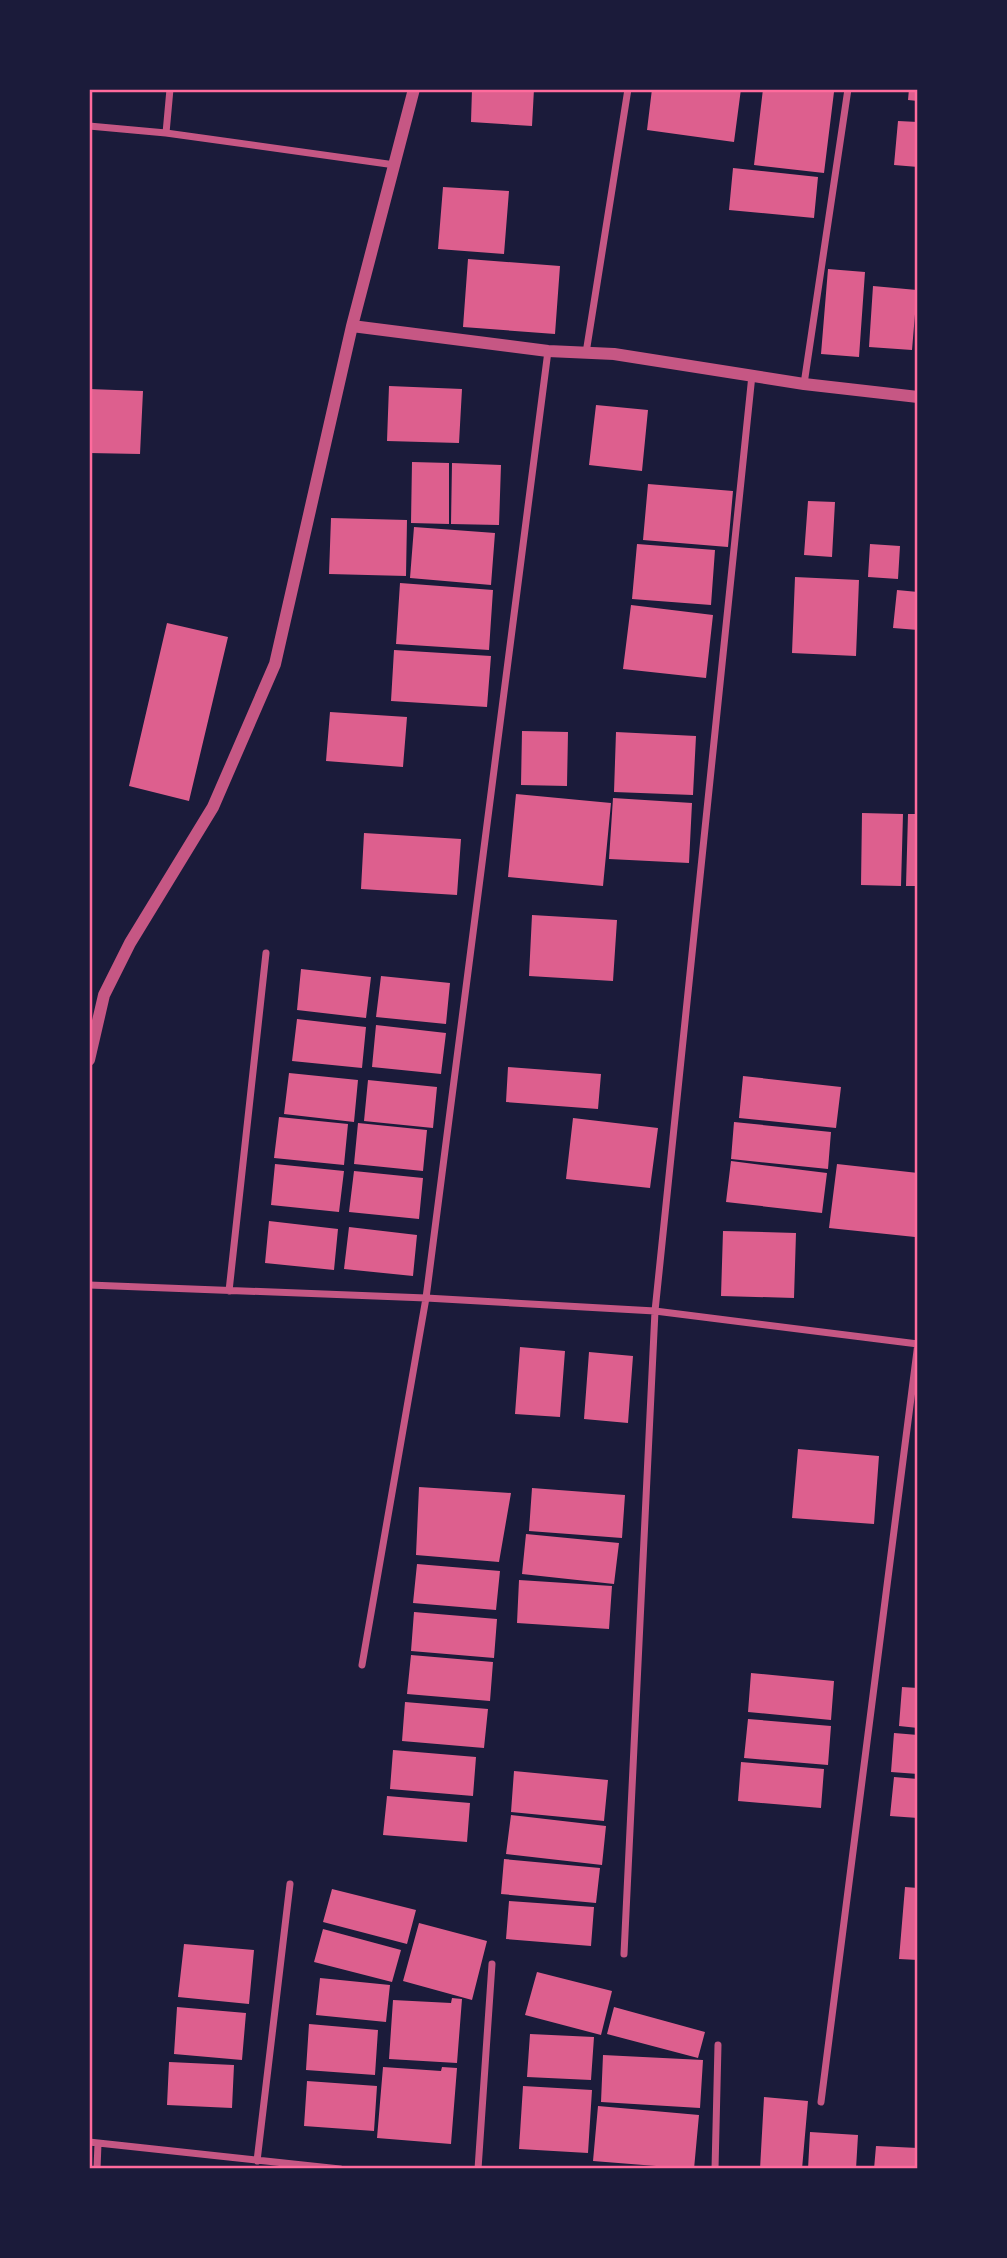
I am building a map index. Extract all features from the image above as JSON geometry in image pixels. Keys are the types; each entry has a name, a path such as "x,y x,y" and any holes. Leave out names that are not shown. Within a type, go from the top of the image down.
{"street":[{"path":"166,133 170,89"},
{"path":"89,1060 104,995 130,943 213,807 275,664 352,326 414,89"},
{"path":"586,353 628,89"},
{"path":"804,384 848,89"},
{"path":"89,126 166,133 395,165"},
{"path":"352,326 548,351 614,354 804,384 918,397"},
{"path":"362,1665 426,1298 548,351"},
{"path":"624,1954 655,1311 752,374"},
{"path":"229,1290 266,953"},
{"path":"89,1285 426,1298 655,1311 918,1344 821,2102"},
{"path":"257,2161 290,1884"},
{"path":"478,2169 492,1964"},
{"path":"715,2169 718,2045"},
{"path":"97,2169 94,2142 340,2169"}],"building":[{"path":"472,89 534,89 532,126 471,122"},
{"path":"652,89 741,89 734,142 647,130"},
{"path":"763,89 834,92 824,173 754,165"},
{"path":"909,89 918,89 918,101 908,100"},
{"path":"898,121 918,122 918,167 894,165"},
{"path":"733,168 818,177 814,218 729,210"},
{"path":"443,187 509,191 504,254 438,249"},
{"path":"468,259 560,266 555,334 463,327"},
{"path":"828,269 865,272 859,357 821,354"},
{"path":"873,286 917,290 912,350 869,347"},
{"path":"389,386 462,389 459,443 387,441"},
{"path":"89,389 143,391 140,454 89,453"},
{"path":"596,405 648,410 642,471 589,465"},
{"path":"412,462 449,463 449,524 411,523"},
{"path":"452,463 501,465 499,525 451,524"},
{"path":"648,484 733,491 728,547 643,540"},
{"path":"808,501 835,502 832,557 804,555"},
{"path":"331,518 407,520 406,576 329,574"},
{"path":"414,527 495,533 491,585 410,578"},
{"path":"637,544 715,550 711,605 632,599"},
{"path":"870,544 900,546 898,579 868,577"},
{"path":"795,577 859,580 856,656 792,653"},
{"path":"400,583 493,590 489,650 396,644"},
{"path":"897,590 918,592 918,630 893,628"},
{"path":"631,605 713,615 706,678 623,669"},
{"path":"167,623 228,637 189,801 129,786"},
{"path":"394,650 491,656 487,707 391,701"},
{"path":"330,712 407,717 403,767 326,761"},
{"path":"522,731 568,732 567,786 521,785"},
{"path":"616,732 696,736 693,795 614,792"},
{"path":"516,794 611,803 603,886 508,877"},
{"path":"613,798 692,803 689,863 609,859"},
{"path":"862,813 903,814 901,886 861,885"},
{"path":"908,814 918,814 918,886 906,886"},
{"path":"364,833 461,839 457,895 361,889"},
{"path":"532,915 617,920 613,981 529,976"},
{"path":"301,969 371,977 366,1018 297,1010"},
{"path":"381,976 450,983 446,1024 376,1017"},
{"path":"297,1019 366,1027 362,1068 292,1061"},
{"path":"376,1025 446,1033 441,1074 372,1067"},
{"path":"508,1067 601,1074 598,1109 506,1102"},
{"path":"289,1073 358,1080 354,1122 284,1114"},
{"path":"743,1076 841,1087 836,1128 739,1118"},
{"path":"368,1080 437,1087 433,1128 364,1121"},
{"path":"279,1117 348,1124 344,1165 274,1158"},
{"path":"573,1118 658,1128 650,1188 566,1179"},
{"path":"734,1122 831,1132 828,1169 731,1159"},
{"path":"358,1123 427,1130 423,1171 354,1164"},
{"path":"731,1161 827,1173 822,1213 726,1202"},
{"path":"275,1164 344,1171 339,1212 271,1205"},
{"path":"837,1164 918,1173 915,1237 829,1228"},
{"path":"354,1171 423,1178 419,1219 349,1212"},
{"path":"269,1221 338,1229 334,1270 265,1263"},
{"path":"349,1227 417,1235 413,1276 344,1269"},
{"path":"723,1231 796,1233 794,1298 721,1296"},
{"path":"520,1347 565,1351 560,1417 515,1414"},
{"path":"589,1352 633,1356 628,1423 584,1419"},
{"path":"798,1449 879,1456 874,1524 792,1518"},
{"path":"419,1487 511,1493 499,1562 416,1555"},
{"path":"532,1488 625,1495 622,1538 529,1531"},
{"path":"526,1534 619,1543 614,1584 522,1574"},
{"path":"417,1564 500,1571 496,1610 413,1603"},
{"path":"519,1580 612,1586 609,1629 517,1623"},
{"path":"414,1612 497,1619 494,1658 411,1651"},
{"path":"411,1655 493,1662 490,1701 407,1694"},
{"path":"751,1673 834,1681 831,1720 748,1712"},
{"path":"902,1687 918,1688 918,1728 899,1726"},
{"path":"405,1702 488,1709 484,1748 402,1741"},
{"path":"748,1719 831,1726 828,1765 744,1758"},
{"path":"894,1733 918,1735 918,1774 891,1772"},
{"path":"393,1750 476,1757 473,1796 390,1789"},
{"path":"741,1762 824,1769 821,1808 738,1801"},
{"path":"514,1771 608,1780 604,1821 511,1812"},
{"path":"894,1777 918,1779 918,1818 890,1816"},
{"path":"387,1796 470,1803 467,1842 383,1835"},
{"path":"511,1815 606,1826 602,1865 506,1854"},
{"path":"504,1859 600,1868 596,1903 501,1894"},
{"path":"905,1887 918,1888 918,1960 899,1959"},
{"path":"332,1889 416,1910 407,1944 323,1922"},
{"path":"509,1901 594,1907 591,1946 506,1939"},
{"path":"419,1923 487,1941 472,2000 403,1981"},
{"path":"323,1929 401,1950 392,1982 314,1962"},
{"path":"184,1944 254,1950 249,2004 178,1997"},
{"path":"537,1972 612,1991 601,2035 525,2015"},
{"path":"320,1978 390,1985 386,2022 316,2015"},
{"path":"452,1998 462,1999 457,2063 389,2059 393,2000 451,2003"},
{"path":"177,2007 246,2013 242,2060 174,2054"},
{"path":"614,2007 705,2032 698,2058 607,2034"},
{"path":"309,2024 378,2030 375,2075 306,2070"},
{"path":"530,2034 594,2037 591,2080 527,2077"},
{"path":"603,2055 703,2060 700,2108 601,2102"},
{"path":"169,2062 234,2065 232,2108 167,2105"},
{"path":"383,2067 441,2071 442,2067 457,2068 451,2144 377,2138"},
{"path":"307,2081 377,2086 374,2131 304,2126"},
{"path":"523,2086 592,2090 588,2153 519,2149"},
{"path":"764,2097 808,2101 802,2169 760,2169"},
{"path":"598,2106 699,2115 694,2169 593,2161"},
{"path":"810,2132 858,2135 856,2169 808,2169"},
{"path":"876,2146 918,2148 918,2169 874,2169"}]}
